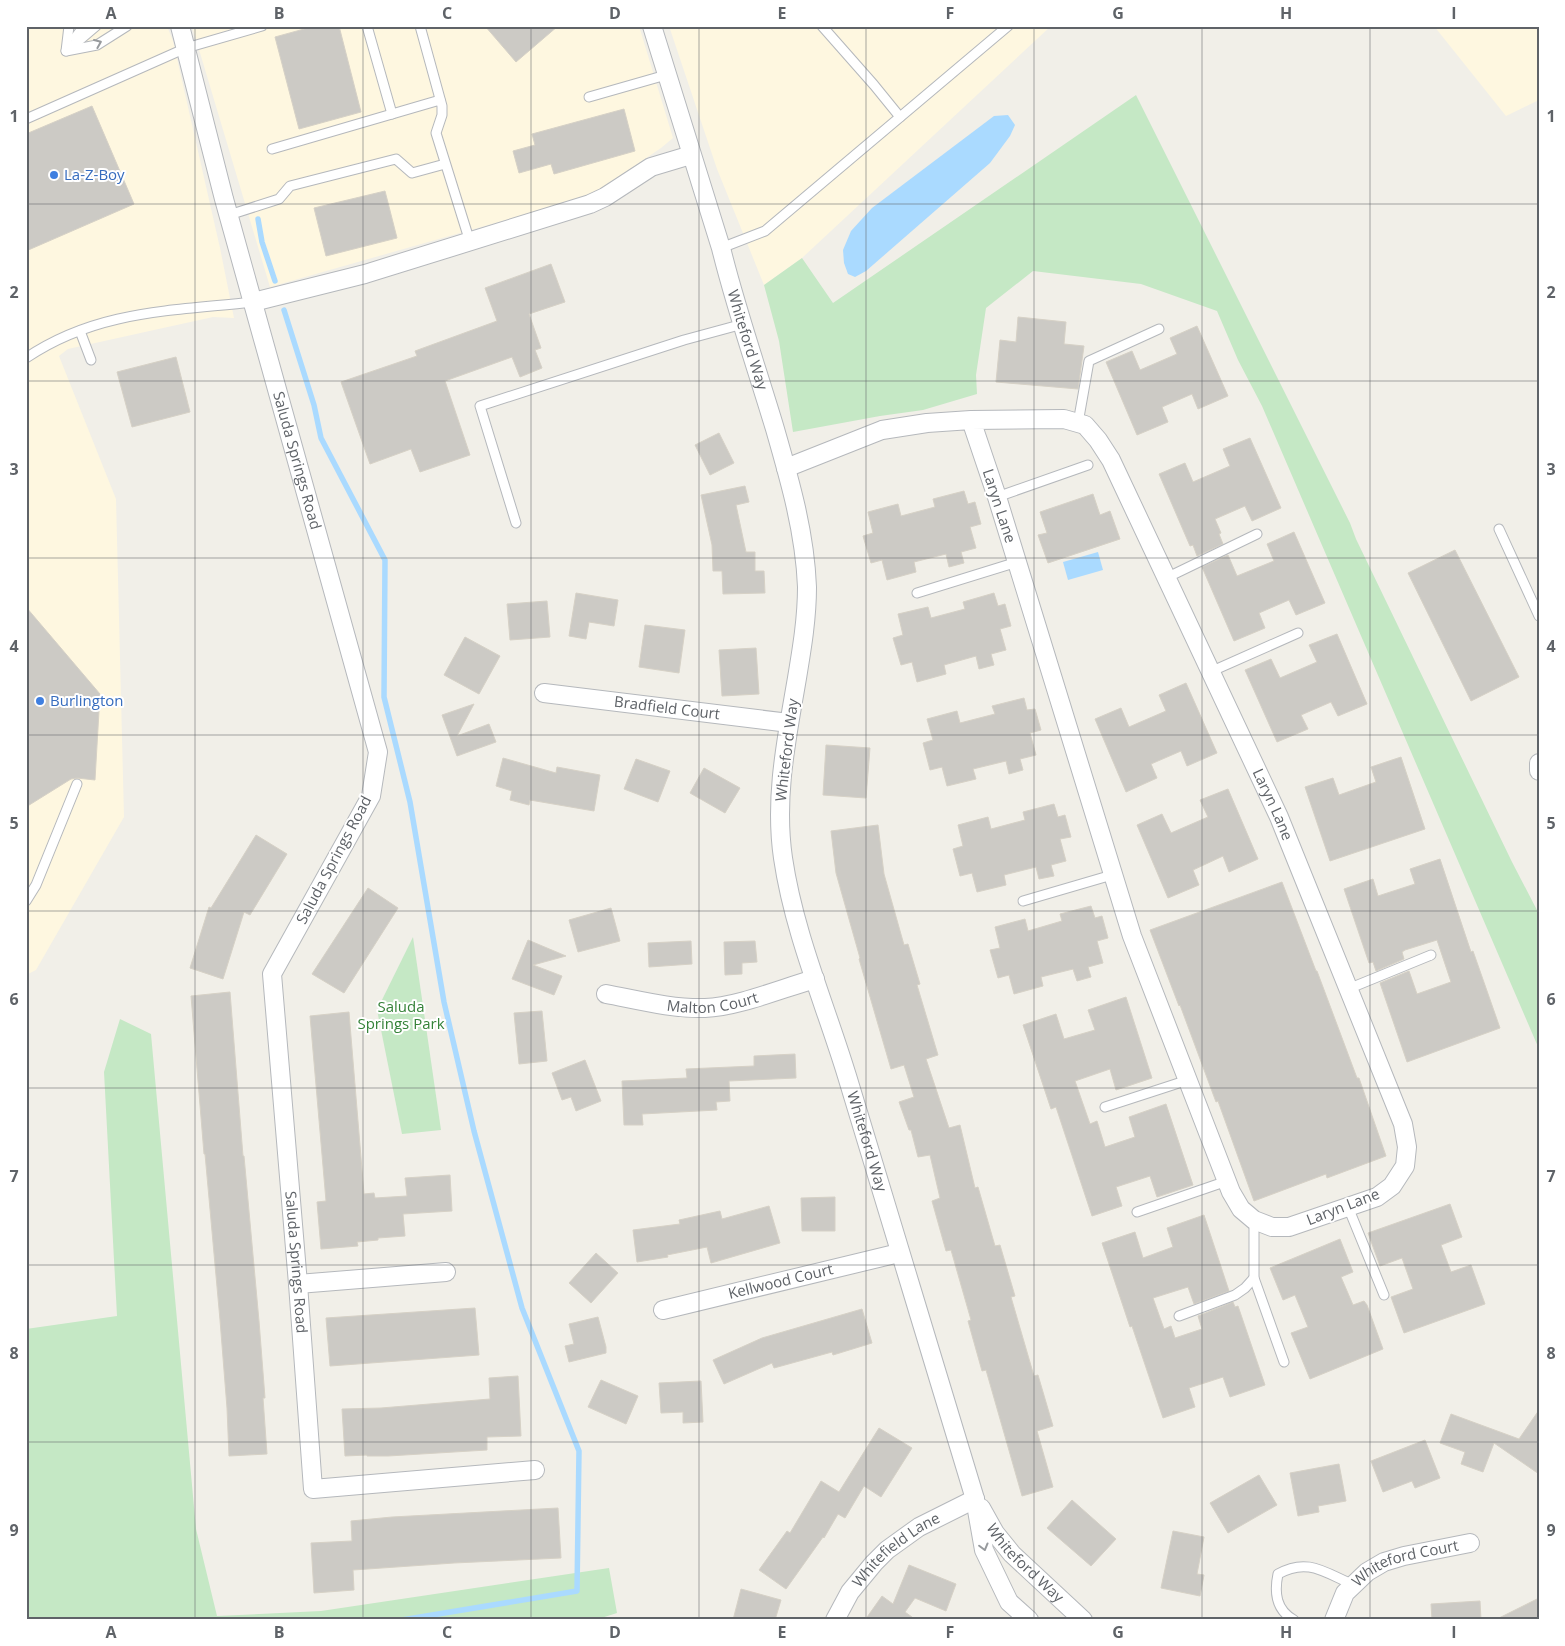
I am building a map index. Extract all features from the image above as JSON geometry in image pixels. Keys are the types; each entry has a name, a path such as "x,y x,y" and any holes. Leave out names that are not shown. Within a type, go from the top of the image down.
{"street":[{"name":"Saluda Springs Road","path":"180,26 229,215 378,752 371,796 272,974 314,1489 535,1470"},
{"name":"Whiteford Way","path":"652,26 721,248 799,517 805,555 807,588 804,638 781,778 780,827 791,898 975,1499 984,1550 1009,1602 1029,1620"},
{"path":"254,302 365,274 590,204 605,197 650,167 691,155"},
{"path":"786,468 882,430 927,423 970,420 1064,419 1078,423"},
{"name":"Laryn Lane","path":"970,420 997,498 1132,936 1227,1181 1241,1209 1254,1220 1272,1227 1289,1227 1377,1198 1392,1186 1405,1166 1407,1146 1403,1124 1279,817 1111,460 1085,425 1078,423"},
{"name":"Bradfield Court","path":"544,694 789,723"},
{"path":"1539,763 1539,771"},
{"name":"Malton Court","path":"606,994 688,1008 707,1008 728,1005 815,978"},
{"name":"Kellwood Court","path":"662,1310 899,1253"},
{"path":"298,1284 446,1272"},
{"name":"Whiteford Way","path":"975,1499 995,1532 1012,1554 1083,1620"},
{"name":"Whitefield Lane","path":"835,1620 850,1592 887,1550 918,1527 975,1499"},
{"name":"Whiteford Court","path":"1334,1620 1345,1593 1367,1572 1384,1562 1404,1556 1470,1543"}],"lane":[{"path":"66,51 69,26"},
{"path":"66,51 84,26"},
{"path":"66,51 96,26"},
{"path":"66,51 97,45 127,26"},
{"path":"26,119 186,48 262,26"},
{"path":"367,26 392,114"},
{"path":"420,26 440,100 442,115 436,133 470,242"},
{"path":"822,26 874,85 900,118"},
{"path":"721,248 765,231 1008,26"},
{"path":"589,97 666,75"},
{"path":"272,149 440,100"},
{"path":"229,215 278,199 290,186 396,159 412,173 445,164"},
{"path":"26,358 63,338 106,321 134,315 254,302"},
{"path":"516,523 480,406 684,340 743,324"},
{"path":"1078,423 1089,360 1159,329"},
{"path":"80,331 92,360"},
{"path":"997,498 1088,465"},
{"path":"1499,529 1539,616"},
{"path":"1166,578 1257,534"},
{"path":"917,593 1016,562"},
{"path":"1210,672 1298,633"},
{"path":"26,901 36,885 77,784"},
{"path":"1023,901 1112,875"},
{"path":"1348,989 1431,955"},
{"path":"1105,1107 1188,1080"},
{"path":"1137,1212 1227,1181"},
{"path":"1348,1207 1384,1295"},
{"path":"1254,1220 1254,1278 1284,1362"},
{"path":"1179,1316 1236,1295 1254,1278"},
{"path":"1294,1620 1287,1616 1277,1602 1275,1588 1278,1574 1291,1567 1310,1566 1354,1585"}],"shaded area":[{"path":"26,26 167,26 173,41 234,318 213,317 68,349 59,356 116,499 124,817 36,970 26,975"},
{"path":"192,26 639,26 673,138 590,196 270,287"},
{"path":"669,26 1051,26 802,258 764,285 717,169"},
{"path":"1434,26 1539,26 1539,100 1506,116"}],"green space":[{"path":"1136,95 1350,523 1512,862 1539,914 1539,1049 1262,406 1238,360 1217,311 1141,284 1033,271 986,308 976,375 977,394 923,410 793,432 779,341 764,285 802,258 833,303"},
{"name":"Saluda Springs Park","path":"413,937 441,1130 402,1134 377,1010"},
{"path":"120,1019 151,1034 196,1529 217,1616 321,1611 609,1568 617,1613 595,1620 26,1620 26,1329 117,1316 104,1072"}],"water":[{"path":"1008,115 1015,125 1010,136 990,163 866,271 855,277 848,274 844,263 843,250 851,231 872,208 994,116"},
{"path":"1098,552 1103,570 1068,580 1063,562"}],"building":[{"path":"315,26 339,26 361,112 299,129 275,37"},
{"path":"485,26 558,26 516,62"},
{"path":"92,106 134,204 26,251 26,134"},
{"path":"624,109 635,151 554,174 551,164 519,173 513,151 535,145 532,134"},
{"path":"385,191 397,238 326,256 314,208"},
{"path":"551,264 565,302 529,314 541,348 535,350 542,368 520,377 512,357 445,381 470,455 420,472 411,449 370,464 341,382 417,356 415,351 497,321 485,288"},
{"path":"1018,317 1066,322 1064,344 1084,346 1078,389 996,382 1000,340 1016,342"},
{"path":"1197,326 1228,396 1198,409 1192,394 1162,407 1168,422 1137,435 1106,362 1132,351 1140,370 1177,354 1170,338"},
{"path":"176,357 190,412 132,427 117,372"},
{"path":"719,433 734,463 710,475 695,445"},
{"path":"1250,438 1281,508 1252,521 1245,506 1215,519 1223,544 1197,556 1193,545 1190,546 1159,474 1185,463 1193,482 1230,466 1223,449"},
{"path":"745,486 749,502 736,505 746,552 755,552 755,571 764,571 765,593 723,594 722,571 713,571 712,545 701,495"},
{"path":"964,491 968,504 975,502 981,524 970,527 976,548 961,552 964,563 949,567 946,554 914,562 916,572 887,580 882,560 871,563 863,536 873,533 868,512 898,504 901,516 935,507 933,499"},
{"path":"1093,494 1100,515 1110,511 1120,539 1048,563 1038,535 1047,533 1040,512"},
{"path":"1294,532 1325,603 1296,615 1289,600 1259,613 1265,628 1234,641 1202,567 1228,555 1237,576 1274,561 1267,544"},
{"path":"1455,550 1519,677 1471,701 1408,573"},
{"path":"576,593 618,600 614,626 589,622 586,639 569,636"},
{"path":"994,593 998,606 1005,604 1011,626 1000,629 1006,650 991,654 994,665 979,669 976,656 944,665 946,674 917,682 912,662 901,665 893,638 903,635 898,614 928,607 931,618 965,609 963,602"},
{"path":"547,601 550,637 510,640 507,604"},
{"path":"26,607 100,694 95,780 71,779 26,807"},
{"path":"645,625 685,630 679,673 639,667"},
{"path":"1337,634 1367,704 1338,716 1331,702 1301,715 1308,729 1277,742 1245,670 1271,659 1280,678 1317,662 1309,645"},
{"path":"465,637 500,656 479,694 444,675"},
{"path":"756,648 759,694 722,696 719,650"},
{"path":"1186,683 1217,753 1187,766 1181,751 1151,764 1157,778 1126,792 1095,719 1121,708 1129,727 1166,711 1159,695"},
{"path":"1024,698 1027,710 1035,709 1041,730 1030,733 1036,755 1020,759 1023,770 1009,774 1006,761 973,769 976,779 947,786 942,767 930,770 923,743 933,740 927,719 957,711 960,723 995,714 992,706"},
{"path":"474,704 457,736 489,724 496,742 457,756 442,715"},
{"path":"826,745 870,748 866,798 823,795"},
{"path":"1401,757 1425,829 1330,861 1305,787 1333,778 1339,795 1376,782 1371,767"},
{"path":"503,758 556,773 557,767 600,775 594,811 530,800 529,805 510,800 512,791 496,786"},
{"path":"636,759 670,771 658,802 624,789"},
{"path":"704,768 740,788 725,813 690,793"},
{"path":"1228,789 1258,859 1229,872 1223,856 1193,870 1199,885 1168,898 1137,825 1162,814 1171,833 1208,817 1200,800"},
{"path":"1054,804 1058,817 1065,815 1071,837 1060,839 1066,861 1051,865 1054,876 1039,879 1036,867 1004,875 1006,885 977,892 972,873 960,876 953,849 963,846 958,825 988,817 991,829 1025,820 1023,812"},
{"path":"878,825 884,874 904,945 908,944 920,984 917,985 938,1055 926,1059 949,1128 960,1125 975,1188 978,1187 995,1246 1000,1245 1015,1296 1011,1297 1034,1376 1038,1375 1053,1426 1037,1431 1053,1487 1022,1496 986,1370 982,1371 968,1321 971,1320 951,1250 946,1251 932,1201 940,1198 930,1155 918,1157 911,1130 909,1130 899,1102 914,1097 904,1065 891,1069 836,873 831,831"},
{"path":"256,835 287,854 250,915 244,912 223,979 190,968 209,907 211,908"},
{"path":"1440,859 1471,952 1473,951 1500,1028 1407,1062 1380,983 1409,971 1417,994 1451,982 1437,940 1405,950 1402,952 1404,959 1376,971 1373,962 1369,963 1344,889 1373,879 1378,896 1415,884 1410,869"},
{"path":"1282,882 1357,1078 1359,1078 1386,1156 1327,1178 1326,1174 1254,1201 1218,1101 1216,1102 1150,930"},
{"path":"368,888 398,908 344,993 312,974"},
{"path":"1091,906 1095,918 1102,916 1108,938 1097,941 1103,963 1088,967 1091,977 1077,981 1073,969 1041,977 1043,986 1014,994 1009,975 998,978 990,950 1000,948 995,927 1025,919 1028,931 1062,921 1060,914"},
{"path":"611,908 620,941 578,952 569,920"},
{"path":"528,940 566,956 533,965 562,976 554,995 512,979"},
{"path":"691,941 692,964 649,967 648,943"},
{"path":"755,941 757,962 742,963 742,974 725,975 724,942"},
{"path":"230,992 259,1321 267,1454 229,1456 220,1320 191,996"},
{"path":"1126,997 1152,1078 1116,1090 1110,1069 1075,1081 1090,1124 1097,1121 1105,1147 1135,1137 1129,1117 1166,1104 1193,1185 1157,1197 1150,1176 1116,1187 1122,1206 1092,1216 1056,1107 1051,1109 1023,1025 1056,1014 1064,1039 1095,1030 1088,1010"},
{"path":"542,1011 547,1061 519,1064 514,1013"},
{"path":"349,1012 364,1194 374,1193 375,1198 407,1196 405,1178 450,1175 452,1211 403,1214 405,1236 357,1242 358,1246 321,1249 317,1202 326,1201 310,1016"},
{"path":"795,1054 796,1078 729,1081 730,1101 716,1102 717,1110 642,1114 643,1125 624,1125 622,1081 687,1078 686,1069 754,1066 754,1056"},
{"path":"585,1060 601,1101 576,1111 571,1097 562,1100 552,1073"},
{"path":"835,1197 835,1231 802,1231 801,1198"},
{"path":"1450,1204 1462,1237 1441,1245 1451,1272 1471,1265 1485,1304 1404,1333 1391,1297 1413,1289 1402,1258 1380,1266 1368,1233"},
{"path":"769,1206 780,1243 711,1263 707,1247 667,1255 668,1257 637,1262 633,1230 680,1224 679,1220 720,1211 722,1219"},
{"path":"1204,1215 1229,1291 1194,1304 1188,1287 1153,1298 1164,1329 1171,1326 1175,1338 1202,1329 1198,1316 1233,1302 1235,1307 1238,1306 1265,1385 1230,1397 1223,1377 1189,1388 1195,1407 1163,1418 1102,1243 1135,1232 1143,1258 1173,1247 1167,1228"},
{"path":"1340,1239 1353,1272 1341,1277 1353,1305 1364,1301 1367,1305 1383,1349 1310,1379 1291,1333 1308,1327 1295,1295 1283,1300 1270,1268"},
{"path":"596,1253 618,1273 591,1303 569,1283"},
{"path":"475,1308 479,1355 330,1366 326,1318"},
{"path":"862,1309 872,1343 833,1355 832,1352 774,1368 772,1363 724,1384 713,1360 762,1338"},
{"path":"598,1317 606,1353 569,1362 565,1346 574,1344 569,1324"},
{"path":"518,1376 521,1436 487,1437 487,1450 388,1456 345,1456 342,1409 381,1408 490,1399 489,1378"},
{"path":"601,1380 638,1396 626,1424 588,1407"},
{"path":"701,1381 703,1422 683,1423 683,1412 661,1413 659,1383"},
{"path":"1539,1410 1539,1474 1494,1443 1483,1472 1461,1464 1465,1452 1440,1443 1451,1414 1519,1439"},
{"path":"879,1428 912,1448 881,1497 864,1486 845,1518 838,1514 824,1538 786,1589 759,1570 787,1531 790,1533 821,1481 839,1492"},
{"path":"1425,1440 1440,1478 1415,1488 1412,1481 1383,1492 1371,1461"},
{"path":"1339,1464 1346,1501 1318,1506 1319,1512 1298,1516 1290,1473"},
{"path":"1259,1475 1277,1505 1228,1533 1210,1503"},
{"path":"1072,1500 1116,1539 1091,1566 1047,1528"},
{"path":"558,1508 561,1558 353,1570 354,1590 314,1593 311,1543 352,1541 351,1521"},
{"path":"1173,1531 1204,1537 1197,1574 1204,1575 1200,1596 1161,1588"},
{"path":"909,1565 956,1584 946,1611 915,1598 905,1612 916,1620 865,1620 882,1596 893,1604"},
{"path":"741,1589 781,1600 775,1620 733,1620"},
{"path":"1539,1598 1539,1620 1495,1620"},
{"path":"1480,1601 1481,1620 1432,1620 1431,1604"}],"waterway":[{"path":"258,219 262,242 275,281"},
{"path":"284,310 314,405 321,438 385,560 384,697 410,802 444,1002 474,1131 522,1308 579,1451 577,1591 402,1620"}],"place":[{"name":"La-Z-Boy","path":"54,175"},
{"name":"Burlington","path":"40,701"}]}
